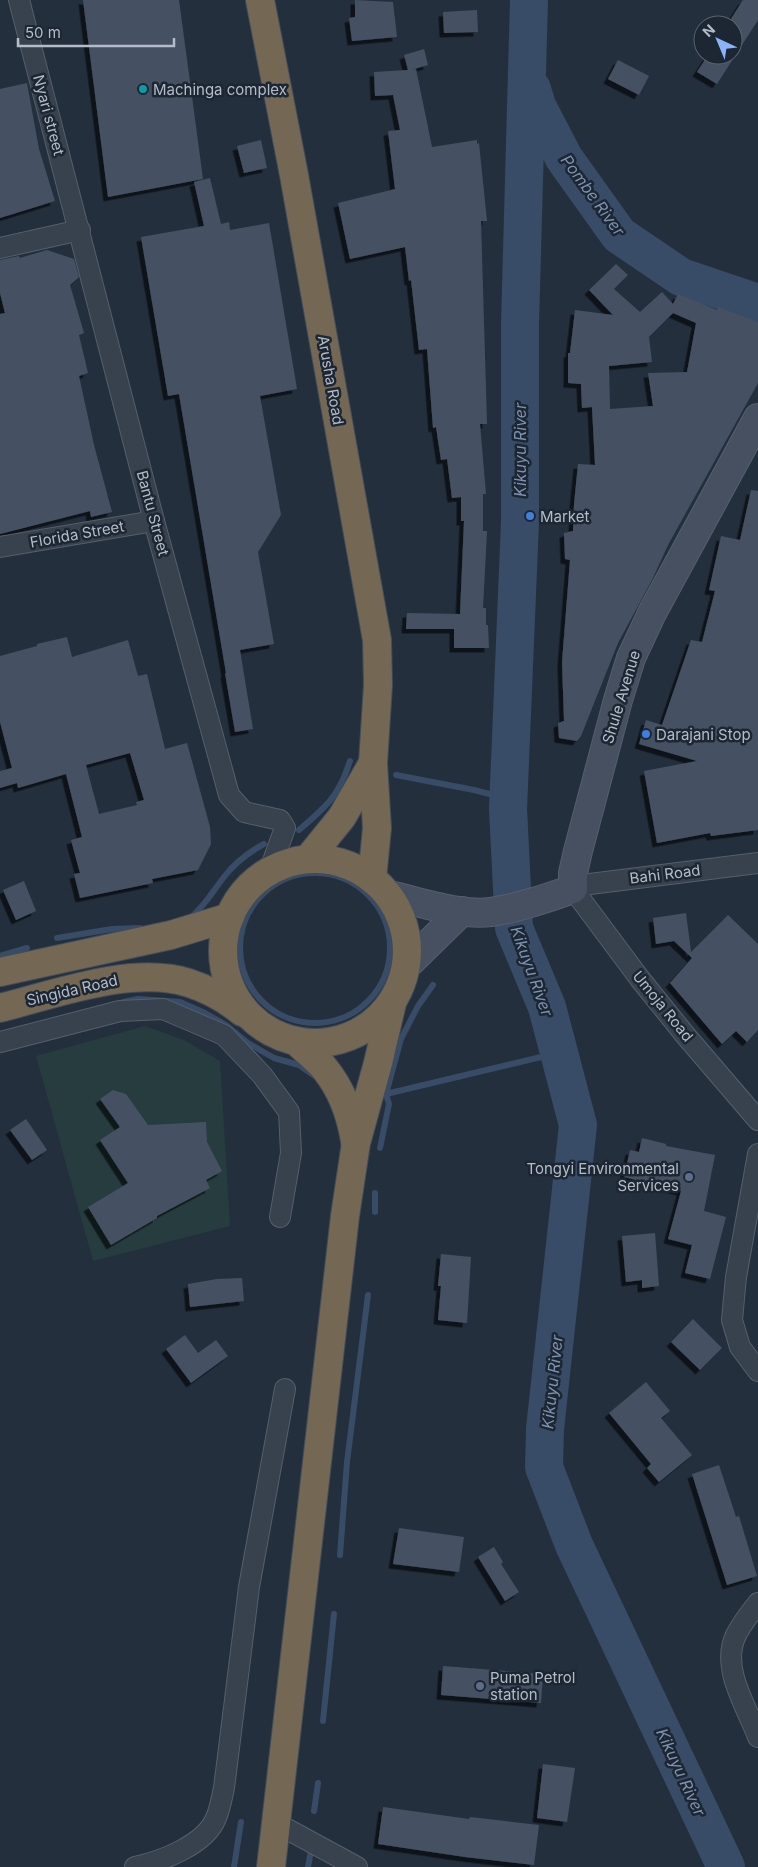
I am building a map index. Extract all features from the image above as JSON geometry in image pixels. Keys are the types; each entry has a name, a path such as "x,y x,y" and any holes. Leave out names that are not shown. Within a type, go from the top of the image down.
{"highway":[{"name":"Arusha Road","path":"260,0 294,174 377,640 378,685 372,763 380,887"},
{"path":"308,859 342,817 372,763"},
{"path":"308,859 331,860 353,867 380,887 401,917 407,941 406,966 401,985 392,1002 374,1022 350,1036 324,1043 297,1042 267,1030 240,1005 229,985 224,939 230,917 243,895 252,884 269,872 287,864 308,859"},
{"path":"0,972 171,936 230,917"},
{"name":"Singida Road","path":"0,1008 118,978 156,978 188,982 223,997 254,1020"},
{"path":"271,1867 345,1216 356,1143 378,1063 392,1002"},
{"path":"297,1042 325,1070 340,1092 352,1120 356,1143"}],"main road":[{"name":"Shule Avenue","path":"573,888 573,873 618,700 631,658 652,613 758,418"},
{"path":"380,887 462,911 491,912 543,900 573,888"},
{"path":"406,966 462,911"}],"street":[{"name":"Nyari street","path":"19,0 80,230"},
{"path":"0,248 80,230"},
{"name":"Bantu Street","path":"80,230 154,521 228,795 244,812 280,820 285,828 269,872"},
{"name":"Florida Street","path":"0,547 154,521"},
{"name":"Bahi Road","path":"573,888 590,884 758,862"},
{"name":"Umoja Road","path":"573,888 640,979 758,1120"},
{"path":"0,1042 120,1011 163,1009 224,1035 262,1075 289,1112 290,1153 280,1217"},
{"path":"758,1154 736,1277 732,1320 740,1347 758,1371"},
{"path":"135,1867 179,1852 201,1837 216,1819 224,1788 249,1587 285,1389"},
{"path":"758,1603 735,1636 732,1670 758,1737"},
{"path":"276,1823 357,1867"}],"green space":[{"path":"145,1026 184,1040 220,1061 230,1226 93,1261 36,1056"}],"building":[{"name":"Machinga complex","path":"83,0 179,0 203,179 108,197"},
{"path":"355,0 393,2 397,37 352,41 349,18 355,17"},
{"path":"743,0 758,0 758,20 743,43 743,15 733,15"},
{"path":"477,10 478,32 444,33 443,12"},
{"path":"424,49 428,65 411,70 416,69 432,147 477,140 477,144 479,143 487,221 481,221 487,424 480,424 486,494 483,494 483,531 487,531 483,608 486,608 489,648 454,648 454,629 406,629 407,613 460,614 464,521 461,521 461,497 452,498 447,459 441,460 436,427 433,428 427,349 419,350 411,280 409,281 405,247 350,259 338,203 395,189 388,131 400,130 393,95 375,96 374,72 408,70 404,55"},
{"path":"618,60 649,76 639,95 608,79"},
{"path":"702,65 729,65 717,84 697,72"},
{"path":"27,83 39,149 55,201 0,218 0,89"},
{"path":"261,140 267,168 244,173 237,146"},
{"path":"210,178 221,224 229,222 230,230 269,223 297,389 260,396 281,515 258,552 274,644 240,650 253,729 235,732 179,394 168,396 141,237 204,226 194,182"},
{"path":"47,250 74,259 79,277 70,285 84,333 79,335 88,373 79,376 94,445 112,512 91,517 90,511 0,534 0,314 5,313 0,293 0,260 19,256 20,258"},
{"path":"616,264 628,275 614,289 640,312 662,292 673,304 678,294 717,310 718,307 758,322 758,383 668,545 652,580 618,643 581,736 577,741 559,738 558,723 564,721 562,662 570,560 565,559 564,533 573,531 578,464 595,465 592,407 582,408 581,384 568,383 568,353 570,353 575,310 613,315 589,290","holes":["673,313 696,323 687,372 648,373 653,406 610,409 609,366 652,362 649,337"]},
{"path":"751,490 758,491 758,830 711,836 710,833 657,843 644,771 697,761 639,744 646,720 662,725 691,640 702,642 715,591 709,590 721,536 740,540"},
{"path":"67,637 72,657 128,640 138,676 147,674 165,749 187,743 210,827 211,844 198,870 152,879 153,883 80,898 74,874 80,873 71,840 82,837 66,774 18,788 17,783 0,788 0,771 12,768 0,722 0,656 37,646 37,644","holes":["130,753 144,800 136,802 137,805 99,814 86,765"]},
{"path":"24,881 36,911 16,920 3,890"},
{"path":"686,913 691,952 728,915 758,944 758,1030 747,1042 736,1031 722,1044 670,983 692,958 674,941 656,944 653,918"},
{"path":"113,1090 126,1094 148,1125 206,1122 207,1142 222,1171 206,1180 210,1188 157,1216 157,1218 111,1245 88,1207 128,1183 100,1140 120,1127 100,1099"},
{"path":"26,1119 47,1150 32,1160 10,1130"},
{"path":"642,1138 666,1144 666,1146 715,1155 704,1211 726,1217 710,1279 685,1273 692,1245 668,1239 681,1191 624,1177 630,1150 639,1152"},
{"path":"655,1233 659,1286 642,1288 642,1280 626,1282 622,1236"},
{"path":"441,1254 471,1257 467,1323 438,1320 441,1286 438,1286"},
{"path":"242,1278 244,1301 190,1307 188,1284 217,1279"},
{"path":"693,1319 722,1348 700,1370 671,1342"},
{"path":"185,1335 198,1353 216,1340 228,1356 191,1383 166,1349"},
{"path":"646,1382 670,1411 661,1418 692,1455 659,1482 647,1468 651,1464 609,1413"},
{"path":"719,1465 736,1517 739,1516 757,1576 727,1585 692,1474"},
{"path":"399,1528 464,1537 459,1572 393,1564"},
{"path":"494,1547 503,1562 501,1564 519,1592 505,1601 478,1557"},
{"path":"443,1666 543,1674 541,1703 441,1695"},
{"path":"543,1764 575,1768 567,1822 537,1818"},
{"path":"383,1807 469,1819 470,1817 539,1825 534,1865 378,1844"}],"waterway":[{"name":"Kikuyu River","path":"529,0 520,324 520,522 508,809 514,928 547,1007 578,1125 545,1429 544,1467 574,1545 726,1867"},
{"name":"Pombe River","path":"532,89 537,106 564,158 619,235 681,277 758,303"},
{"path":"299,830 317,814 336,792 350,761"},
{"path":"396,775 474,790 509,799"},
{"path":"191,917 205,903 232,867 264,844"},
{"path":"315,873 330,874 344,878 357,885 368,895 378,906 385,919 389,933 390,948 389,963 385,977 378,990 368,1001 357,1011 344,1018 330,1022 315,1023 300,1022 286,1018 273,1011 262,1001 252,990 245,977 241,963 240,948 241,933 245,919 252,906 262,895 273,885 286,878 300,874 315,873"},
{"path":"57,938 112,929 140,928"},
{"path":"0,956 27,948"},
{"path":"380,1148 389,1104 386,1094 401,1039 418,1006 433,985"},
{"path":"123,1002 138,999 180,1002 226,1025 248,1043 274,1058 299,1065 316,1077"},
{"path":"386,1094 558,1053"},
{"path":"375,1193 375,1212"},
{"path":"340,1555 347,1462 368,1295"},
{"path":"323,1721 334,1614"},
{"path":"314,1811 318,1783"},
{"path":"234,1867 241,1822"},
{"path":"308,1867 312,1846"}],"place":[{"name":"Machinga complex","path":"143,89"},
{"name":"Market","path":"530,516"},
{"name":"Darajani Stop","path":"646,734"},
{"name":"Tongyi Environmental Services","path":"689,1177"},
{"name":"Puma Petrol station","path":"480,1686"}]}
